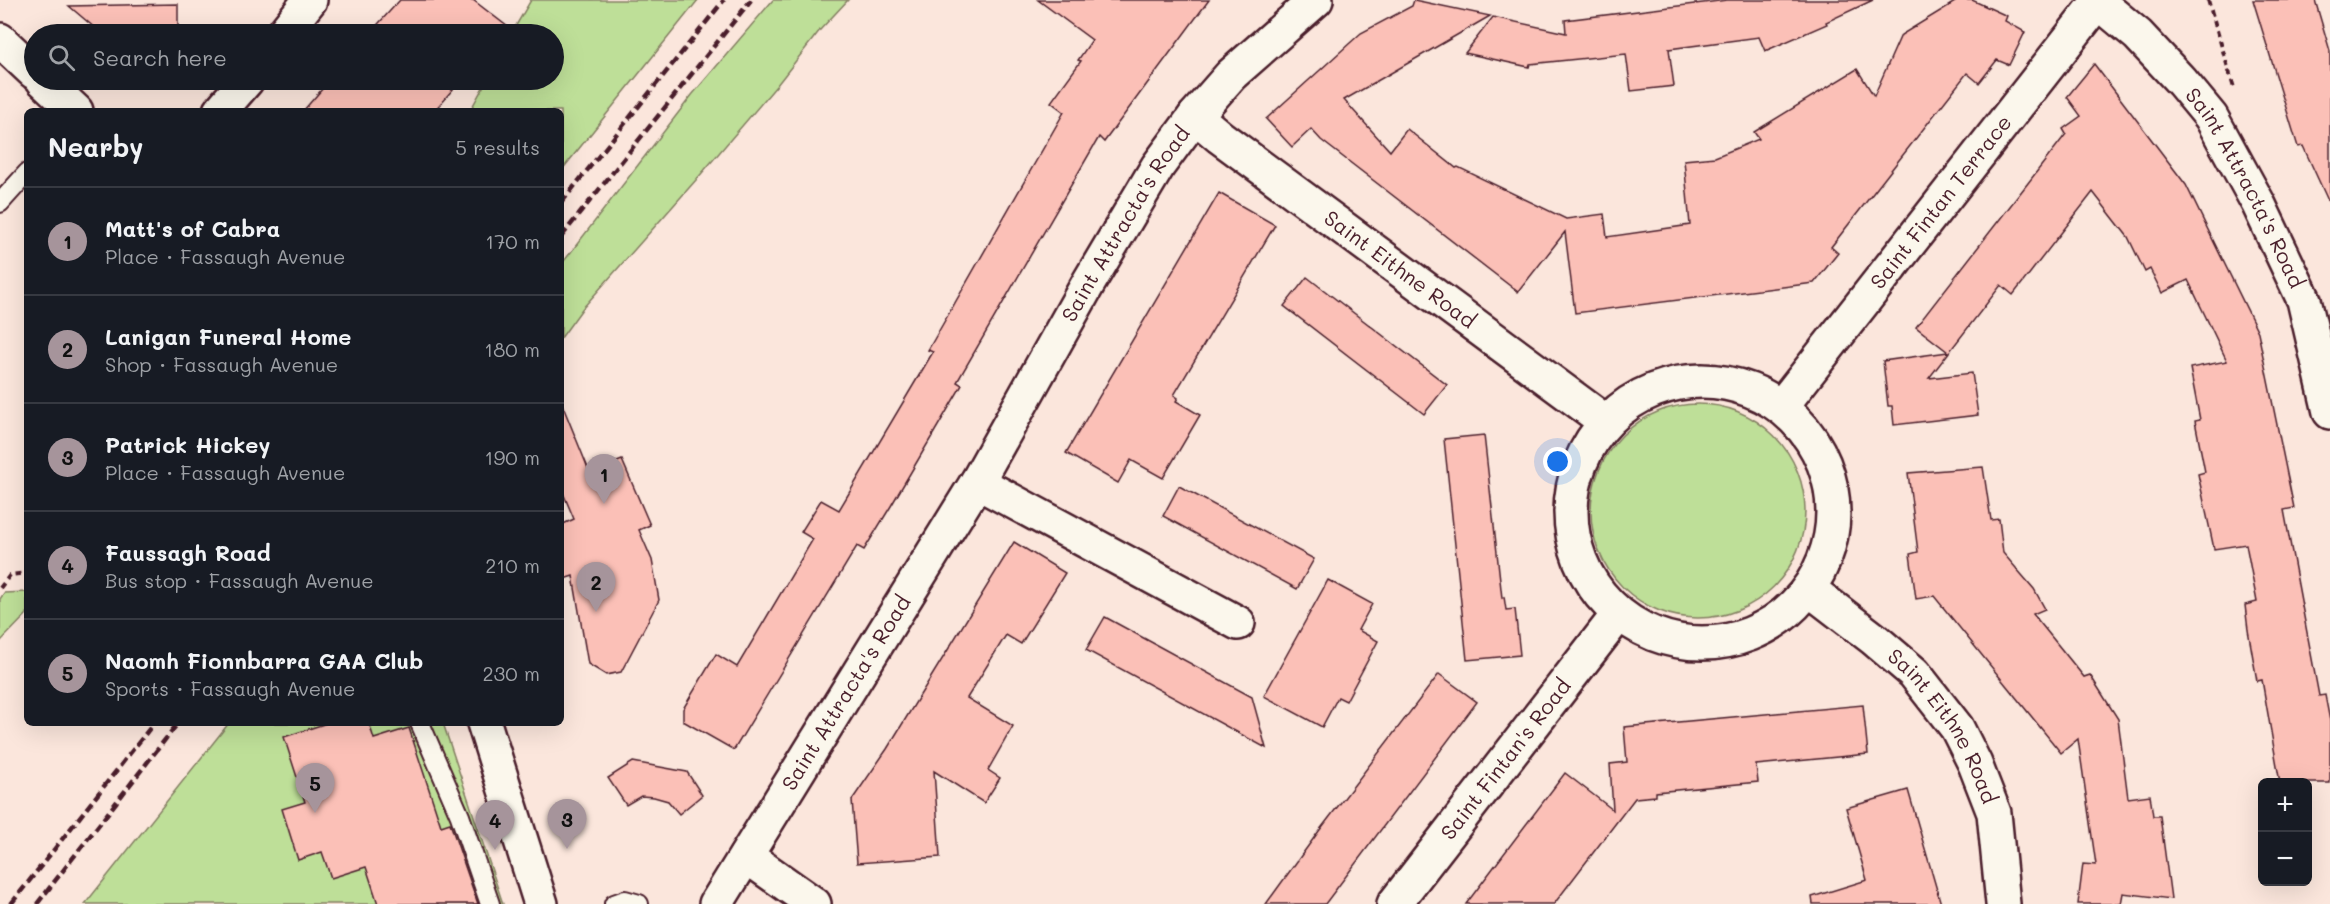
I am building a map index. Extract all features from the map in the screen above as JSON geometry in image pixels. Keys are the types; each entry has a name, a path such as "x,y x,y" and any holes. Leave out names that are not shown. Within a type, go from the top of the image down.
{"street":[{"path":"291,24 310,0"},
{"name":"Saint Attracta's Road","path":"716,904 977,483 1083,292 1158,166 1195,117 1231,75 1316,0"},
{"name":"Saint Attracta's Road","path":"2098,1 2138,35 2211,117 2258,203 2304,300 2330,412"},
{"name":"Saint Fintan Terrace","path":"1784,403 2098,1"},
{"path":"0,40 24,63"},
{"path":"54,90 73,108"},
{"path":"223,108 238,90"},
{"name":"Saint Eithne Road","path":"1195,117 1606,422"},
{"path":"1714,381 1752,390 1784,403 1802,420 1829,478 1834,518 1826,558 1809,589 1776,621 1739,639 1699,644 1658,636 1618,615 1592,585 1574,544 1570,501 1582,458 1606,422 1638,397 1674,383 1714,381"},
{"path":"977,483 1238,623"},
{"name":"Saint Eithne Road","path":"1809,589 1914,673 1957,728 1975,764 1994,813 2003,904"},
{"name":"Saint Fintan's Road","path":"1394,904 1618,615"},
{"path":"485,726 541,904"},
{"path":"747,856 814,904"}],"lane":[{"path":"0,203 24,176"},
{"path":"421,726 460,816 490,904"},
{"path":"614,904 625,900 639,904"}],"path":[{"path":"2208,0 2235,86 2211,117"},
{"path":"0,588 10,575 24,573"}],"green space":[{"path":"531,0 698,0 564,167 564,108 472,108 482,90 564,90 564,24 517,24"},
{"path":"773,0 848,0 820,30 777,85 696,180 582,309 564,334 564,261 692,95"},
{"path":"1698,404 1719,406 1739,412 1774,435 1797,470 1803,490 1805,511 1803,532 1797,552 1774,587 1739,610 1719,616 1698,618 1677,616 1657,610 1622,587 1599,552 1593,532 1591,511 1593,490 1599,470 1622,435 1657,412 1677,406"},
{"path":"24,592 24,617 0,642 0,599 4,593"},
{"path":"227,726 444,726 503,904 85,904"}],"building":[{"path":"400,0 473,0 504,24 378,24"},
{"path":"1038,0 1209,0 1104,142 1099,137 957,382 962,385 891,506 864,550 857,546 734,750 683,721 683,709 716,654 737,667 813,539 801,532 821,500 839,510 933,352 928,350 1064,112 1051,102 1081,61 1078,60 1092,40"},
{"path":"1414,0 1490,16 1344,100 1390,151 1407,129 1456,168 1566,219 1604,214 1607,237 1690,225 1684,160 1715,157 1759,139 1754,132 1857,69 1874,96 1901,35 1958,0 1972,0 2007,16 2005,21 2025,32 2009,65 1997,60 1979,83 1967,73 1831,247 1838,253 1814,283 1575,313 1565,232 1518,292 1321,140 1311,129 1292,147 1266,119 1361,33 1412,6"},
{"path":"1727,0 1873,0 1826,22 1827,24 1765,51 1759,37 1669,49 1674,86 1631,91 1626,54 1530,64 1529,67 1465,53 1493,17 1566,33 1565,20"},
{"path":"2253,0 2315,0 2330,51 2330,205 2303,146 2298,147"},
{"path":"178,4 178,24 90,24 69,6"},
{"path":"2094,64 2186,185 2258,332 2294,508 2284,510 2319,696 2325,695 2330,721 2330,783 2312,783 2312,778 2279,778 2262,680 2257,681 2248,630 2245,605 2257,602 2246,544 2214,549 2198,474 2205,472 2195,421 2200,420 2190,368 2227,361 2188,280 2162,293 2150,269 2145,272 2128,237 2093,192 2013,295 2001,285 1929,378 1972,373 1978,415 1894,425 1892,406 1888,406 1883,361 1948,352 1916,327 2066,134 2063,129 2081,116 2067,97"},
{"path":"321,90 452,90 437,108 306,108"},
{"path":"1219,193 1275,225 1174,395 1178,398 1176,401 1200,415 1163,478 1131,460 1118,483 1066,453"},
{"path":"1307,277 1447,385 1424,414 1284,306"},
{"path":"564,409 590,473 622,460 650,525 639,530 652,560 659,600 621,672 606,675 588,664 573,576 564,579 564,524 574,519 564,495"},
{"path":"1484,435 1502,598 1504,597 1506,610 1515,609 1520,655 1467,660 1444,439"},
{"path":"1983,467 1991,520 1999,519 2003,553 2034,589 2045,609 2033,614 2084,677 2090,675 2118,719 2128,798 2150,795 2153,816 2160,816 2171,899 2123,893 2121,904 2078,904 2083,864 2096,865 2078,739 2061,753 1934,596 1916,599 1910,554 1918,552 1908,473"},
{"path":"1179,486 1314,559 1297,589 1163,516"},
{"path":"1014,542 1065,573 1021,644 1006,635 967,698 1013,726 988,770 1000,778 984,803 934,771 940,857 857,863 852,800 887,749"},
{"path":"1328,580 1372,604 1358,630 1378,641 1346,701 1338,697 1322,727 1264,696"},
{"path":"1105,617 1252,697 1266,748 1086,650"},
{"path":"1439,674 1477,702 1325,904 1266,904 1319,831"},
{"path":"1863,705 1868,754 1756,765 1758,782 1656,792 1656,796 1635,798 1554,904 1466,904 1565,773 1613,810 1610,764 1627,762 1624,727"},
{"path":"318,726 370,726 374,739 409,728 441,826 450,823 478,904 378,904 366,867 331,878 322,852 298,860 282,809 305,802 284,737"},
{"path":"633,762 687,772 702,795 679,814 668,801 654,797 641,796 626,805 608,778"},
{"path":"1908,790 1941,904 1813,904 1812,897 1867,880 1846,808"}],"railway":[{"path":"564,199 724,0"},
{"path":"564,233 751,0"},
{"path":"11,904 152,726"},
{"path":"37,904 176,726"}],"place":[{"name":"Matt's of Cabra","path":"604,504"},
{"name":"Lanigan Funeral Home","path":"596,612"},
{"name":"Naomh Fionnbarra GAA Club","path":"315,813"},
{"name":"Patrick Hickey","path":"567,849"},
{"name":"Faussagh Road","path":"495,850"}]}
